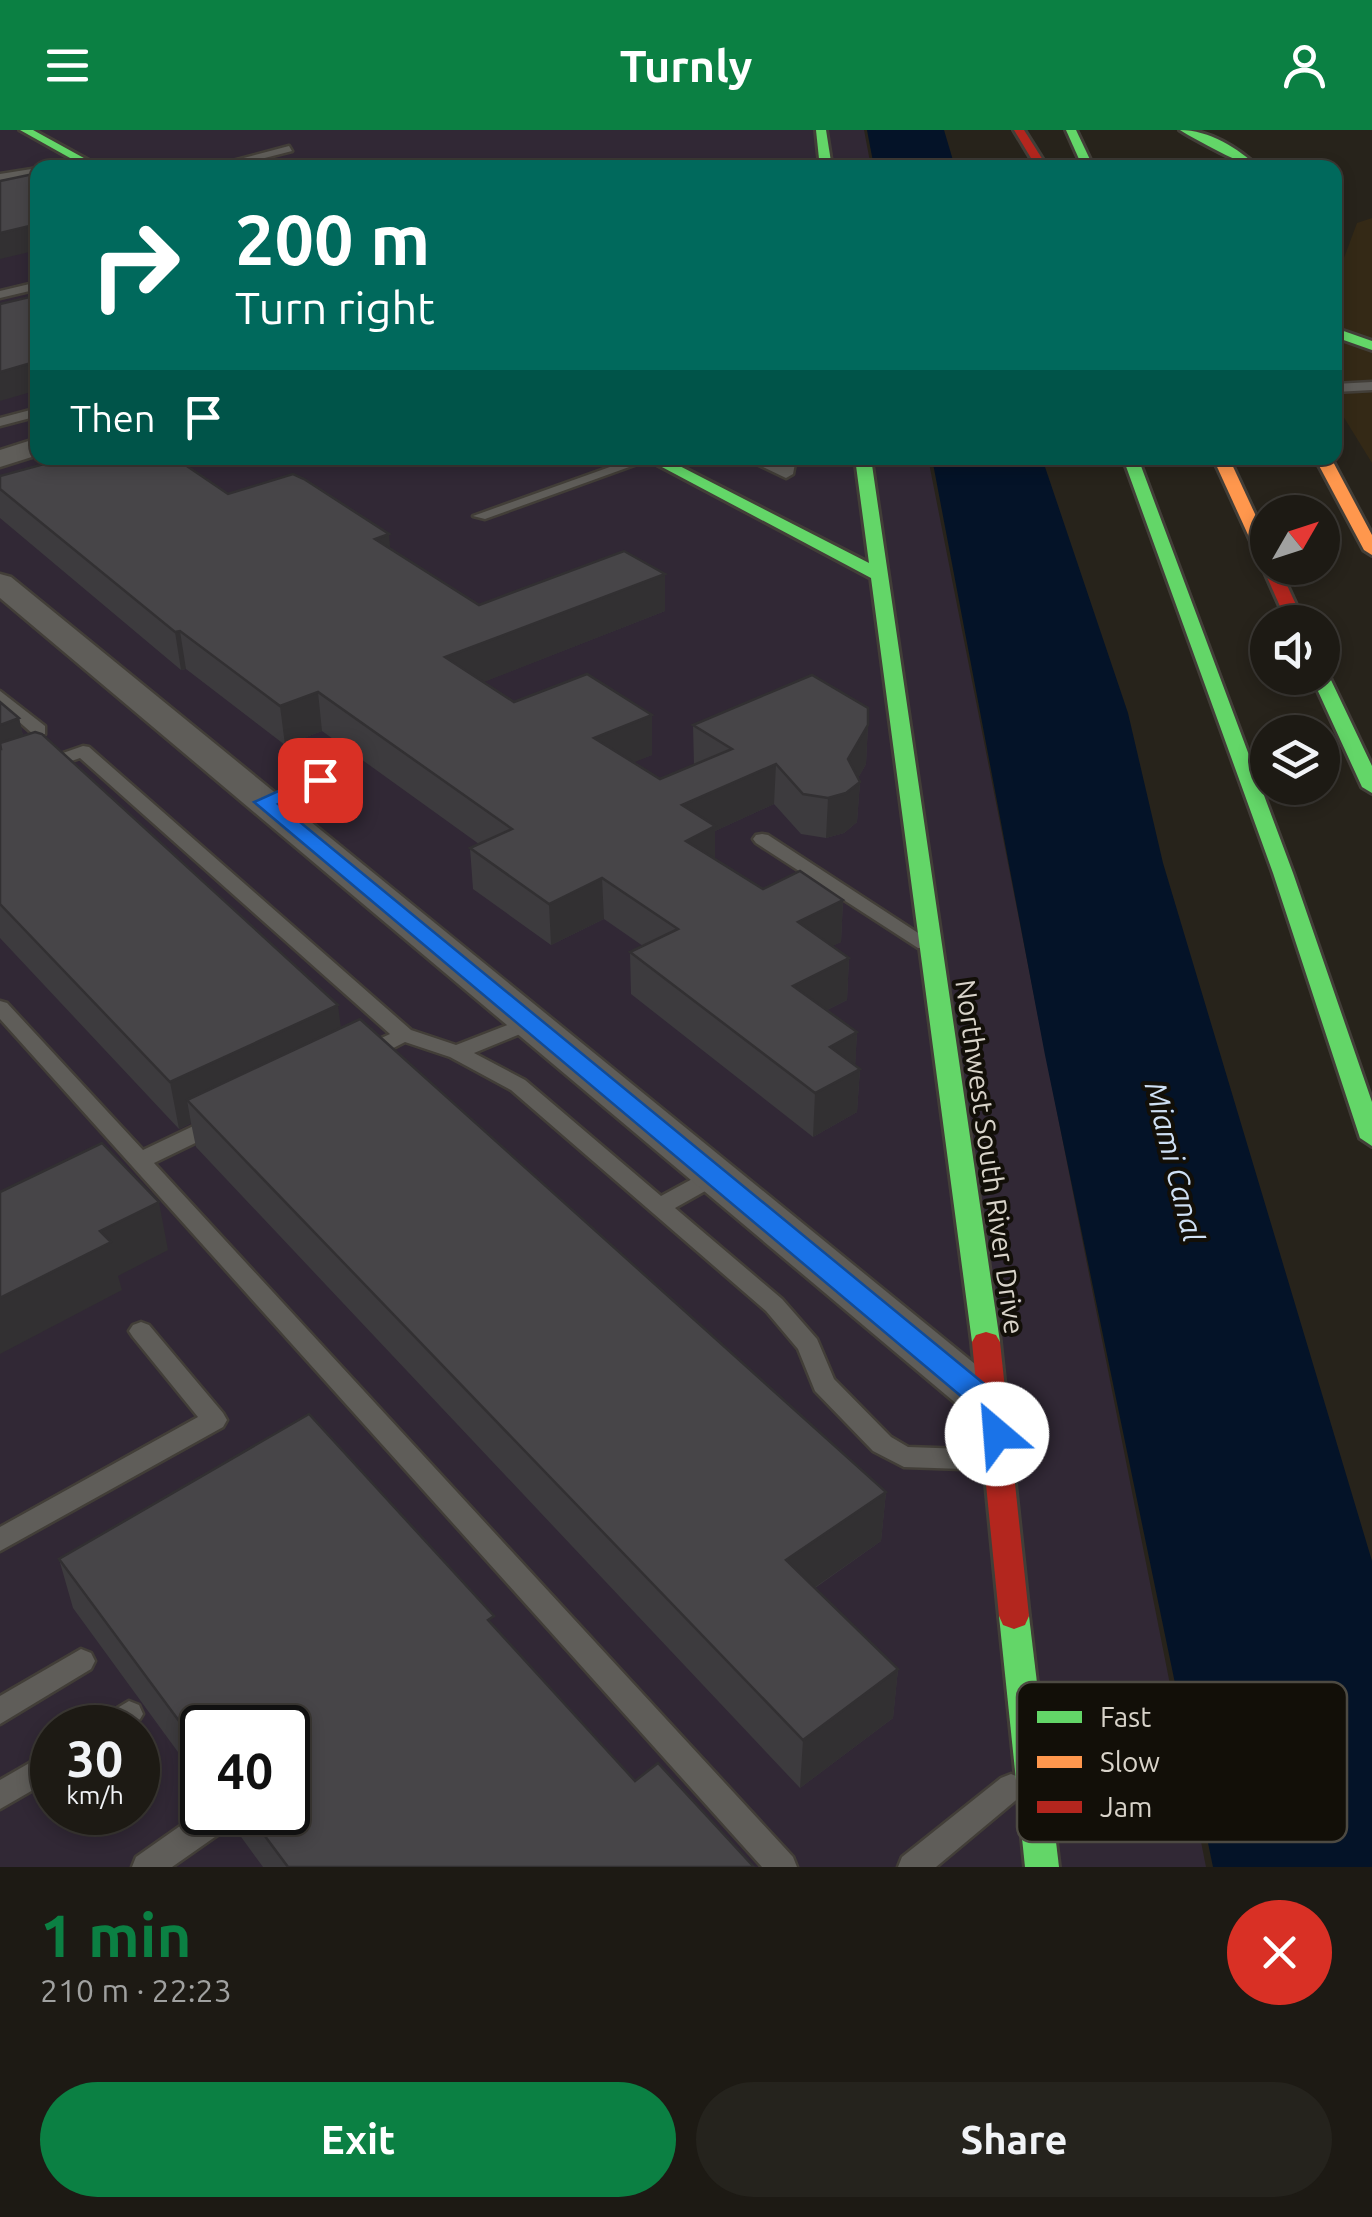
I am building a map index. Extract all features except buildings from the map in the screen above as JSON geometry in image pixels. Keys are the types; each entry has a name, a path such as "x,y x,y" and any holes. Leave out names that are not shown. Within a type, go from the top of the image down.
{"main road":[{"path":"26,130 83,160"},
{"path":"821,130 825,160"},
{"path":"1002,130 1013,160"},
{"path":"1019,130 1038,160"},
{"path":"1071,130 1084,160"},
{"path":"1185,130 1229,149 1243,160"},
{"path":"1342,338 1369,345"},
{"path":"664,465 879,576"},
{"name":"Northwest South River Drive","path":"865,465 994,1408 1020,1682"},
{"path":"1133,465 1283,873 1372,1138"},
{"path":"1224,465 1250,522"},
{"path":"1327,465 1372,549"},
{"path":"1329,695 1372,787"},
{"name":"Northwest South River Drive","path":"1038,1842 1042,1867"}],"street":[{"path":"0,459 30,449"},
{"path":"0,583 994,1408"}],"lane":[{"path":"244,160 289,149"},
{"path":"0,177 30,173"},
{"path":"0,295 30,287"},
{"path":"1342,388 1370,390"},
{"path":"0,422 30,414"},
{"path":"480,516 629,465"},
{"path":"766,465 786,474 788,465"},
{"path":"0,696 38,730"},
{"path":"0,782 83,751 404,1036 457,1052 518,1085 774,1305 808,1345 824,1384 882,1444 904,1457 1000,1461"},
{"path":"264,802 349,768"},
{"path":"762,839 930,948"},
{"path":"0,1007 782,1867"},
{"path":"457,1052 530,1023"},
{"path":"351,1060 404,1036"},
{"path":"140,1161 228,1119"},
{"path":"659,1206 715,1176"},
{"path":"0,1540 214,1420 141,1332"},
{"path":"0,1711 81,1662"},
{"path":"0,1796 30,1777"},
{"path":"913,1867 1017,1782"},
{"path":"147,1867 193,1835"}],"shaded area":[{"path":"0,130 864,130 870,160 30,160 30,465 929,465 1169,1682 1017,1682 1017,1842 1201,1842 1206,1867 0,1867"},
{"path":"1372,218 1372,463 1342,414 1342,263 1357,223"}],"water":[{"path":"867,130 944,130 953,160 873,160"},
{"name":"Miami Canal","path":"933,465 1044,465 1128,713 1163,863 1372,1561 1372,1867 1213,1867 1208,1842 1347,1842 1347,1682 1175,1682 1045,1055"}],"traffic: fast":[{"path":"25,130 82,160"},
{"path":"821,130 825,160"},
{"path":"1071,130 1085,160"},
{"path":"1185,130 1229,149 1243,160"},
{"path":"1342,335 1372,346"},
{"path":"667,465 879,575"},
{"path":"864,465 986,1342"},
{"path":"1133,465 1283,873 1372,1138"},
{"path":"1329,695 1372,787"},
{"path":"1014,1616 1021,1682"},
{"path":"1039,1842 1042,1867"}],"traffic: slow":[{"path":"1224,465 1250,522"},
{"path":"1327,465 1372,550"}],"traffic: jam":[{"path":"1019,130 1038,160"},
{"path":"1279,585 1288,605"},
{"path":"986,1342 1014,1616"}],"route":[{"path":"320,780 264,802 994,1408 997,1434"}]}
